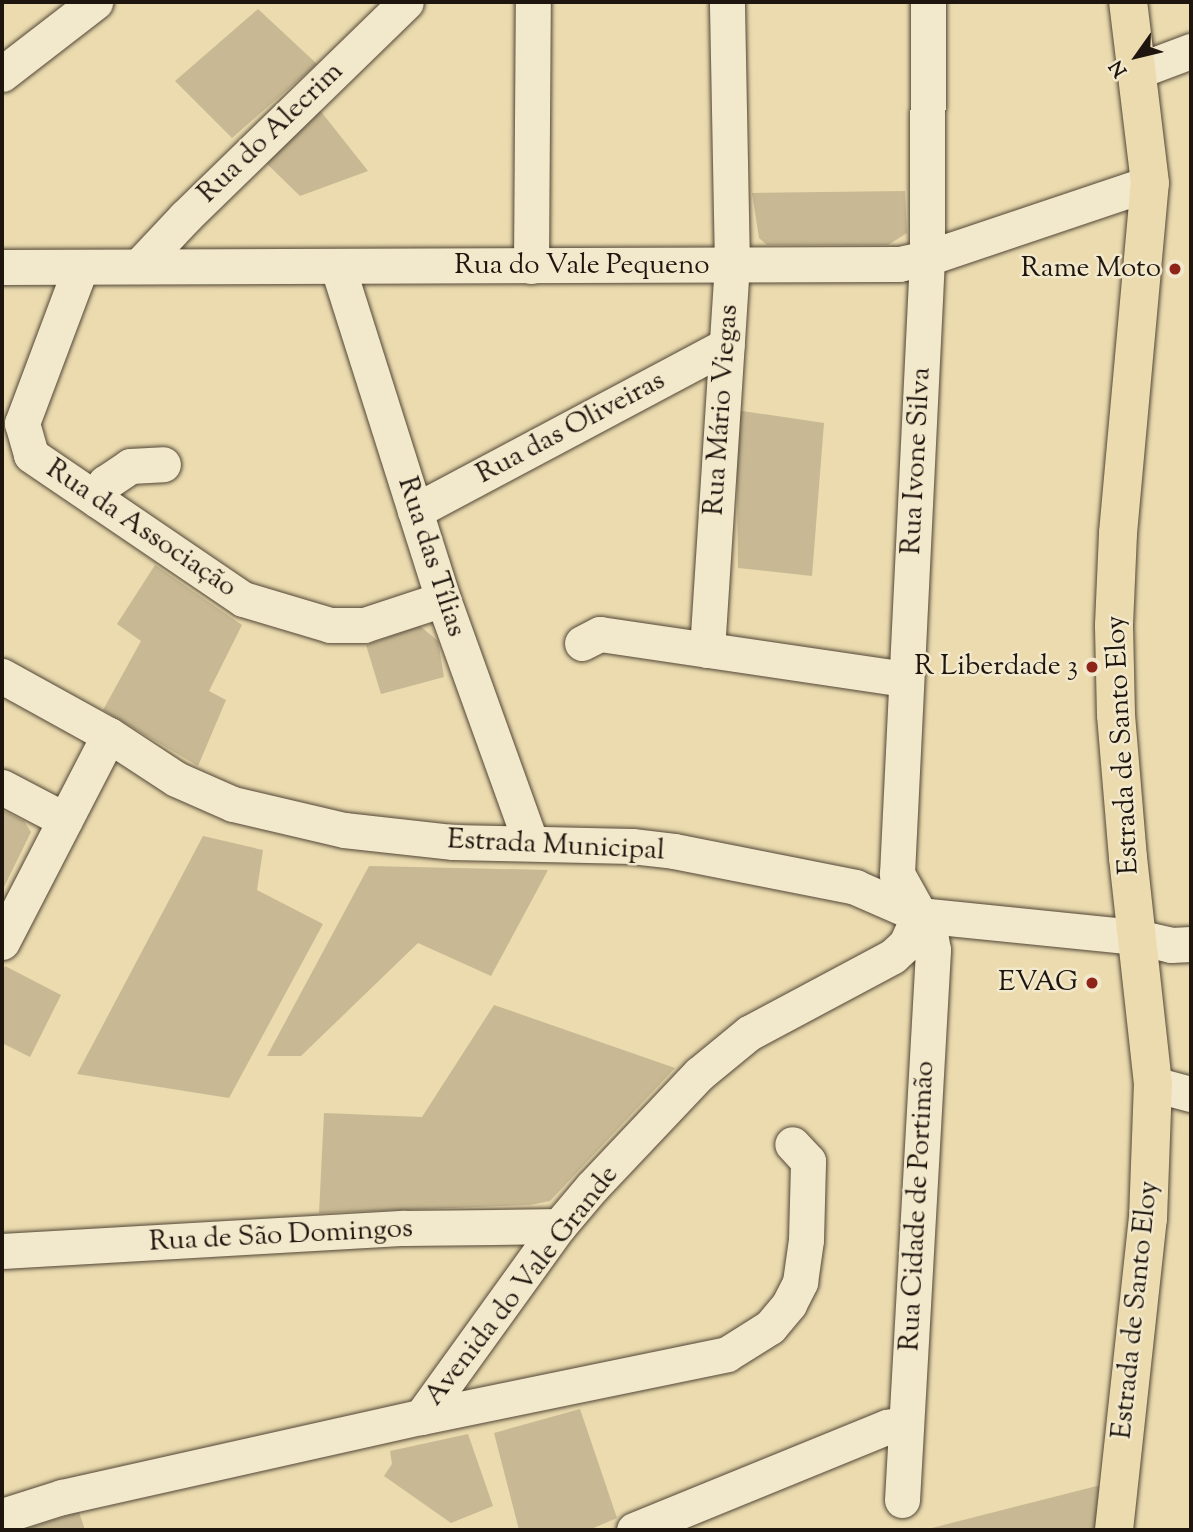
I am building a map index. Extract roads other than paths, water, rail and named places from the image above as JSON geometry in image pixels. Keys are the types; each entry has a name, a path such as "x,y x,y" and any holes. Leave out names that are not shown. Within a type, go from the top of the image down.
{"main road":[{"name":"Estrada de Santo Eloy","path":"1114,1530 1148,1219 1153,1084 1116,715 1114,625 1118,533 1150,183 1128,2"}],"street":[{"path":"2,74 95,2"},
{"name":"Rua do Alecrim","path":"139,266 177,225 406,2"},
{"path":"531,266 533,2"},
{"name":"Rua Mário Viegas","path":"707,650 732,266 727,2"},
{"name":"Rua Ivone Silva","path":"919,915 897,874 927,258 928,2"},
{"path":"1135,72 1191,51"},
{"name":"Rua do Vale Pequeno","path":"2,267 80,269 139,266 338,268 899,264 927,258 1150,183"},
{"name":"Rua das Tílias","path":"338,268 443,599 531,843"},
{"name":"Rua da Associação","path":"80,269 22,423 31,455 243,599 330,625 364,625 443,599"},
{"name":"Rua das Oliveiras","path":"415,511 727,345"},
{"path":"97,500 105,483 130,466 163,464"},
{"path":"582,643 589,636 600,634 906,679"},
{"name":"Estrada Municipal","path":"2,676 109,734 176,779 233,804 344,830 389,837 674,851 855,887 919,915 1137,937 1171,945 1191,944"},
{"path":"2,942 109,734"},
{"path":"2,787 65,820"},
{"name":"Avenida do Vale Grande","path":"2,1517 62,1497 421,1417 559,1226 699,1074 749,1033 893,956 906,944 919,915"},
{"name":"Rua Cidade de Portimão","path":"902,1500 933,950 930,933 919,915"},
{"path":"1153,1084 1191,1094"},
{"path":"421,1417 727,1354 770,1327 789,1304 800,1282 806,1240 808,1161 792,1144"},
{"name":"Rua de São Domingos","path":"2,1251 404,1228 559,1226"},
{"path":"634,1530 887,1427 906,1423"}],"place":[{"name":"Rame Moto","path":"1175,269"},
{"name":"R Liberdade 3","path":"1092,667"},
{"name":"EVAG","path":"1092,983"}]}
